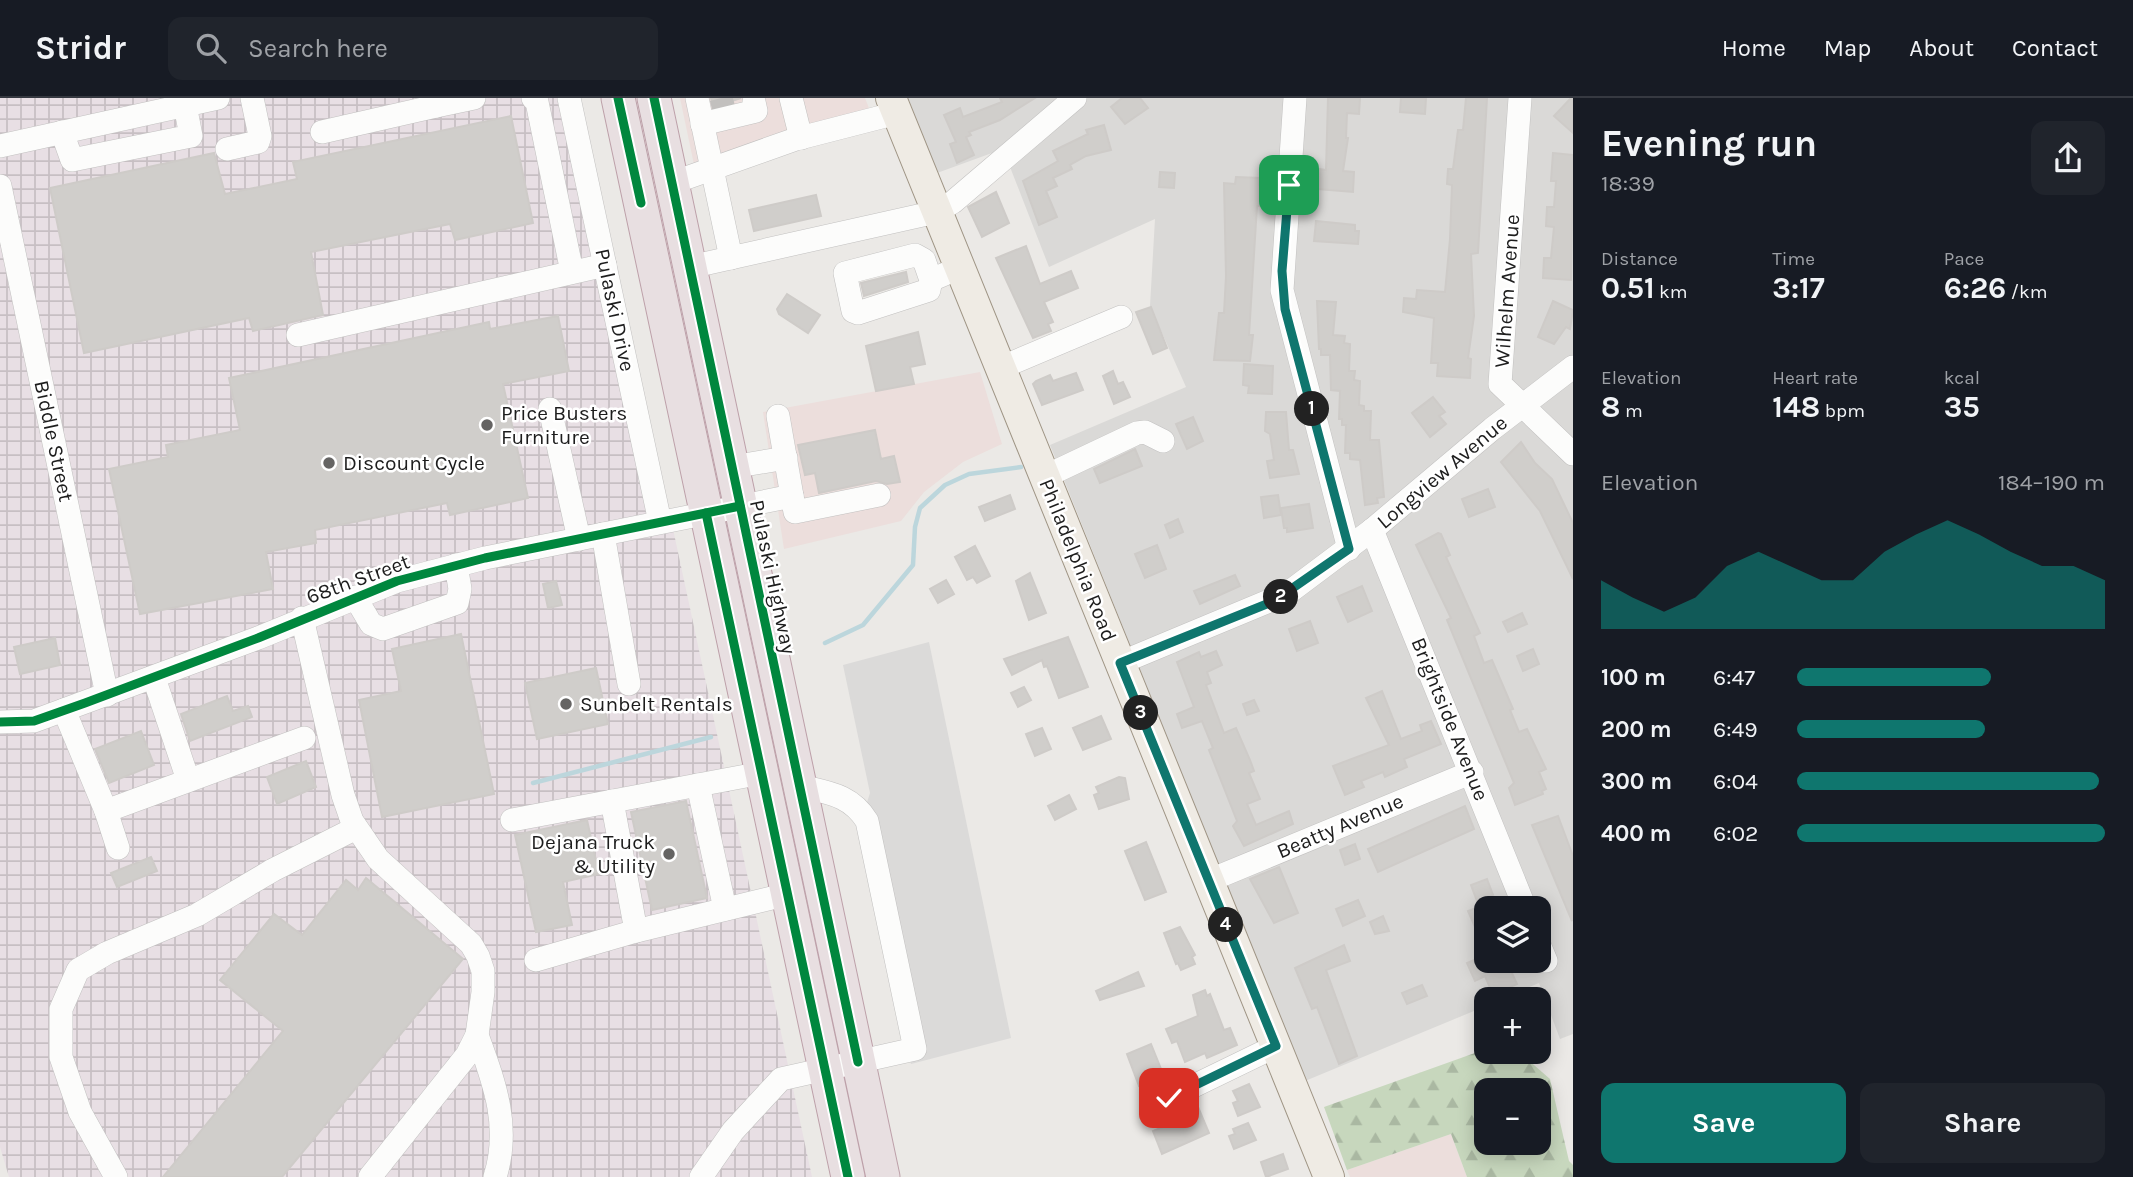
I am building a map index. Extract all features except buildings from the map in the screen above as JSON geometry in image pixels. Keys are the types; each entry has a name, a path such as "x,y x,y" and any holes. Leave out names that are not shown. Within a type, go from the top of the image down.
{"highway":[{"path":"618,98 848,1177"},
{"name":"Pulaski Highway","path":"654,98 883,1177"}],"main road":[{"name":"Philadelphia Road","path":"894,106 1329,1177"}],"street":[{"path":"0,146 218,98"},
{"path":"227,149 258,142 260,136 252,98"},
{"path":"322,132 435,102 474,98"},
{"path":"533,98 537,102 572,272"},
{"name":"Pulaski Drive","path":"569,98 660,522"},
{"path":"697,98 731,258"},
{"path":"792,98 801,138"},
{"path":"690,267 936,212 953,202 1075,98"},
{"path":"1295,98 1282,290 1349,549"},
{"name":"Wilhelm Avenue","path":"1520,98 1500,384 1524,404 1573,454"},
{"path":"702,124 724,114 756,111 754,102"},
{"path":"62,132 72,160 191,136 185,105"},
{"path":"672,183 894,106"},
{"name":"Biddle Street","path":"0,186 107,695"},
{"path":"298,335 605,265"},
{"path":"931,280 958,268"},
{"path":"999,368 1121,317"},
{"name":"Longview Avenue","path":"1120,663 1274,601 1349,549 1524,404 1573,367"},
{"path":"550,409 579,539"},
{"path":"778,416 795,512 878,495"},
{"path":"1044,477 1137,433 1145,432 1163,441"},
{"path":"732,467 786,458"},
{"name":"68th Street","path":"0,722 34,721 154,678 397,581 456,565 792,496"},
{"name":"Brightside Avenue","path":"1373,530 1520,896"},
{"path":"603,534 629,684"},
{"path":"355,597 371,624 383,629 457,603 460,589 456,565"},
{"path":"302,618 343,795 356,828 378,859 471,944 483,971 477,1035 467,1055 370,1177"},
{"path":"154,678 188,780"},
{"path":"64,710 106,811 118,848"},
{"path":"106,811 304,738"},
{"name":"Beatty Avenue","path":"1208,881 1472,772"},
{"path":"512,820 762,773"},
{"path":"698,785 726,909"},
{"path":"701,1177 733,1131 781,1079 915,1049 867,821 858,806 846,797 800,786"},
{"path":"612,801 636,931"},
{"path":"116,1177 80,1112 61,1057 61,1009 78,970 107,953 197,915 273,870 356,828"},
{"path":"536,960 636,931 788,894"},
{"path":"477,1035 503,1118 502,1145 495,1177"},
{"path":"1169,1098 1276,1046"}],"shaded area":[{"path":"0,98 578,98 812,1177 9,1177 0,1147"},
{"path":"680,98 865,98 876,126 696,174"},
{"path":"908,98 1573,98 1573,1034 1560,1039 1551,1015 1551,987 1540,987 1539,983 1530,987 1474,987 1474,1011 1305,1081 1050,445 1186,387 1150,306 1155,219 1049,267 1003,149 937,173"},
{"path":"980,372 1002,444 963,462 924,492 901,521 784,549 763,412"},
{"path":"929,642 1011,1038 911,1064 859,827 870,793 843,665"},
{"path":"1451,1134 1467,1177 1350,1177 1347,1170"}],"green space":[{"path":"1474,1053 1474,1064 1533,1064 1549,1078 1474,1078 1474,1155 1551,1155 1551,1083 1569,1161 1573,1165 1573,1177 1467,1177 1451,1134 1347,1170 1324,1107"}],"waterway":[{"path":"825,643 863,625 913,565 915,527 920,508 945,485 969,474 1021,467"},
{"path":"533,783 711,737"}],"tunnel":[{"path":"721,98 724,109"}],"cycle path":[{"path":"618,98 641,203"},
{"path":"654,98 858,1062"},
{"path":"0,722 34,721 85,703 258,638 397,581 485,558 740,506"},
{"path":"706,513 848,1177"}],"place":[{"name":"Price Busters Furniture","path":"487,425"},
{"name":"Discount Cycle","path":"329,463"},
{"name":"Sunbelt Rentals","path":"566,704"},
{"name":"Dejana Truck & Utility","path":"669,854"}],"route":[{"path":"1169,1098 1276,1046 1120,663 1274,601 1349,549 1285,309 1282,271 1289,185"}]}
